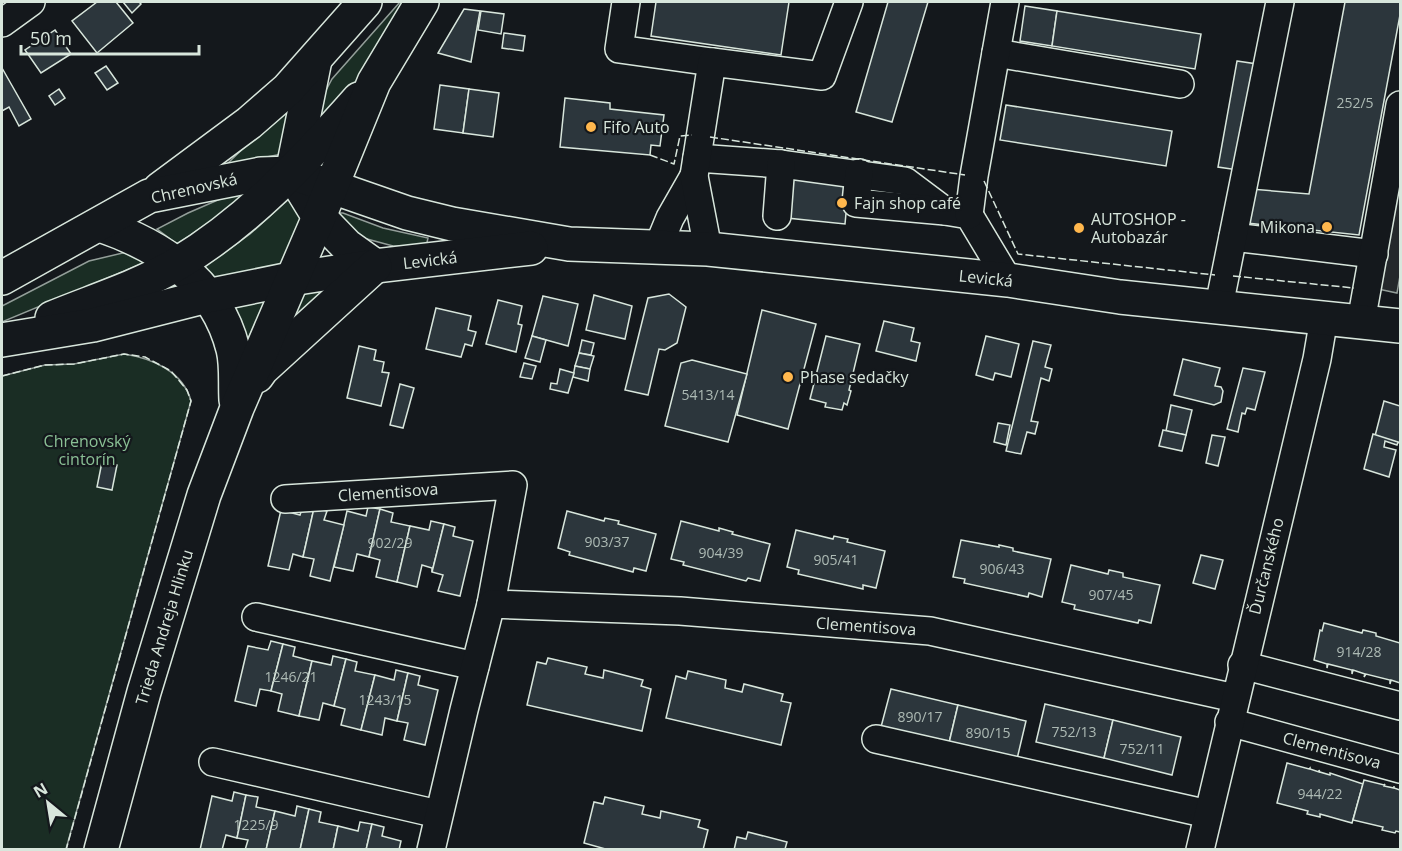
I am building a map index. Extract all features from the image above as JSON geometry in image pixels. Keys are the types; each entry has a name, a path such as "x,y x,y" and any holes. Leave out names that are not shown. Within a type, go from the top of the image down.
{"main road":[{"path":"149,196 249,123 288,89 365,2"},
{"path":"237,408 374,82 422,2"},
{"path":"292,172 315,58"},
{"path":"2,340 160,274 178,264 241,219 292,172 374,82"},
{"name":"Chrenovská","path":"2,278 149,196 261,174 292,172 325,202"},
{"path":"237,408 262,369 375,266 347,246 325,202"},
{"name":"Levická","path":"325,202 383,206 441,221 570,244 708,249 1008,280 1120,297 1401,326"},
{"path":"100,225 158,250 195,280 217,312 233,347 237,408"},
{"name":"Levická","path":"291,279 375,266 570,244"},
{"path":"2,340 93,325 291,279"},
{"name":"Trieda Andreja Hlinku","path":"101,849 144,692 201,506 237,408"}],"street":[{"path":"2,23 31,2"},
{"path":"626,2 619,49 822,76 849,2"},
{"path":"957,213 974,176 1005,2"},
{"path":"1219,306 1280,2"},
{"path":"996,53 1180,84"},
{"path":"708,249 696,167 712,62"},
{"path":"1361,322 1401,105"},
{"path":"696,167 782,164 905,181 957,213 1008,280"},
{"path":"777,216 782,164"},
{"path":"658,247 696,167"},
{"path":"1233,237 1374,254"},
{"name":"Ďurčanského","path":"1200,849 1242,665 1317,359 1324,318"},
{"name":"Clementisova","path":"285,499 513,485 491,604 431,849"},
{"name":"Clementisova","path":"491,604 680,611 930,631 1232,710 1401,769"},
{"path":"256,617 475,666"},
{"path":"1242,665 1401,706"},
{"path":"876,739 1208,814"},
{"path":"213,762 438,814"}],"green space":[{"path":"400,2 407,2 359,78 322,125 315,111 332,79"},
{"path":"292,101 292,152 226,165"},
{"path":"243,189 252,193 177,244 157,229 188,213"},
{"path":"290,198 305,216 280,270 217,283 204,267 250,234"},
{"path":"338,213 383,228 428,238 426,247 393,246 356,236"},
{"path":"131,251 151,260 2,322 2,306 89,261"},
{"path":"343,288 284,333 301,294"},
{"path":"266,301 247,341 233,307"},
{"name":"Chrenovský cintorín","path":"124,354 145,359 165,368 181,382 191,401 66,849 2,850 2,376 45,365 74,364"}],"shaded area":[{"path":"1400,170 1400,276 1397,293 1378,289"}],"building":[{"path":"97,2 116,2 133,23 97,53 72,21"},
{"path":"123,2 139,2 141,4 132,13"},
{"path":"656,2 789,2 781,55 651,36"},
{"path":"888,2 928,2 892,122 856,112"},
{"path":"1345,2 1400,2 1400,15 1359,235 1247,223 1251,189 1309,194"},
{"path":"1025,6 1057,11 1052,46 1020,41"},
{"path":"464,9 480,11 471,62 438,53"},
{"path":"481,11 504,14 501,34 478,30"},
{"path":"1057,11 1201,34 1195,69 1052,46"},
{"path":"55,30 71,54 41,73 25,50"},
{"path":"504,33 525,36 523,51 502,48"},
{"path":"1237,61 1257,64 1238,170 1218,167"},
{"path":"106,66 118,83 107,90 95,73"},
{"path":"2,68 31,119 19,126 9,107 2,111"},
{"path":"440,85 469,89 463,133 434,129"},
{"path":"59,89 65,98 55,105 49,96"},
{"path":"469,89 499,93 493,137 463,133"},
{"path":"565,98 610,103 610,109 664,115 660,146 651,145 650,155 560,147"},
{"path":"1006,105 1172,131 1166,166 1000,140"},
{"path":"792,175 849,181 845,224 787,218"},
{"path":"669,294 686,307 677,343 665,350 659,349 648,395 625,390 648,298"},
{"path":"594,295 632,306 625,339 586,330"},
{"path":"543,296 578,304 568,346 532,336"},
{"path":"498,300 522,306 518,324 522,325 516,352 486,344"},
{"path":"436,308 471,316 468,330 476,332 472,346 465,344 461,357 426,349"},
{"path":"762,310 816,324 788,429 737,415"},
{"path":"884,321 914,328 911,341 920,343 916,361 876,351"},
{"path":"532,336 546,340 540,362 525,358"},
{"path":"826,336 860,344 849,390 851,391 847,405 844,403 842,410 825,407 826,403 810,399"},
{"path":"986,336 1019,344 1011,377 995,373 993,380 976,375"},
{"path":"582,340 594,343 591,355 579,353"},
{"path":"1033,341 1051,345 1045,367 1052,369 1049,381 1041,378 1031,421 1038,422 1035,434 1027,432 1021,454 1006,451"},
{"path":"359,346 376,350 374,360 384,362 382,372 389,373 381,406 347,398"},
{"path":"579,353 594,356 590,369 575,366"},
{"path":"1183,359 1220,368 1215,386 1221,387 1223,391 1221,402 1214,405 1174,395"},
{"path":"692,360 747,374 728,442 665,426 681,363"},
{"path":"524,363 536,366 532,379 520,377"},
{"path":"575,366 590,369 588,381 573,377"},
{"path":"1243,368 1265,372 1255,410 1247,408 1245,414 1242,413 1238,432 1227,429"},
{"path":"560,369 574,373 568,393 550,389 551,383 557,384"},
{"path":"400,384 414,388 403,428 390,425"},
{"path":"1384,401 1400,406 1400,443 1375,436"},
{"path":"1171,405 1192,410 1186,435 1166,431"},
{"path":"998,423 1010,425 1006,445 994,442"},
{"path":"1163,430 1186,435 1182,451 1159,446"},
{"path":"1373,434 1398,442 1397,445 1385,441 1384,447 1396,450 1389,477 1364,469"},
{"path":"1212,435 1225,437 1218,466 1206,463"},
{"path":"102,462 117,465 112,490 97,487"},
{"path":"303,506 314,508 303,557 293,554 289,570 268,566 281,510 300,515"},
{"path":"368,507 380,509 369,557 357,554 353,571 334,567 347,511 366,516"},
{"path":"314,508 327,511 324,520 344,525 330,581 310,576 314,559 303,557"},
{"path":"380,509 393,513 391,522 410,526 397,582 376,577 380,560 369,557"},
{"path":"567,511 604,521 605,518 619,521 618,524 656,534 646,571 634,568 633,572 569,555 570,552 558,548"},
{"path":"431,521 444,524 432,572 432,568 422,565 417,587 397,582 410,526 429,530"},
{"path":"681,521 719,531 719,528 733,532 732,534 770,544 760,581 748,578 746,581 683,565 684,562 671,559"},
{"path":"444,524 455,527 453,536 473,541 460,596 438,591 443,575 432,572"},
{"path":"796,530 833,539 834,536 848,539 847,542 885,551 876,588 863,585 863,589 798,574 799,570 787,567"},
{"path":"961,540 999,547 999,545 1013,548 1013,551 1051,559 1042,597 1029,593 1028,597 964,583 965,579 953,577"},
{"path":"1201,555 1223,560 1215,589 1193,583"},
{"path":"1071,565 1108,574 1109,570 1123,573 1123,577 1160,585 1151,623 1139,620 1138,623 1074,609 1075,605 1062,602"},
{"path":"1324,623 1362,633 1363,630 1376,633 1376,636 1400,643 1400,683 1391,680 1390,684 1390,680 1366,674 1364,677 1365,674 1353,670 1352,674 1352,670 1328,664 1327,668 1327,664 1314,660 1320,630 1322,631"},
{"path":"271,641 283,644 271,691 260,689 256,706 235,701 248,646 268,650"},
{"path":"283,644 295,647 293,656 312,661 299,716 278,711 282,694 271,691"},
{"path":"333,656 346,659 334,706 323,703 319,720 299,716 312,661 331,665"},
{"path":"548,658 587,667 585,674 603,678 604,670 643,680 641,686 651,689 642,731 527,705 537,662 546,664"},
{"path":"346,659 357,662 355,671 375,675 361,730 341,725 345,709 334,706"},
{"path":"396,670 408,673 397,721 385,718 382,735 361,730 375,675 394,680"},
{"path":"688,671 726,680 725,688 742,692 744,684 783,694 781,701 791,703 781,745 666,718 676,676 686,679"},
{"path":"408,673 420,676 418,685 438,690 425,745 404,740 408,723 397,721"},
{"path":"891,689 958,705 949,743 881,727"},
{"path":"1045,704 1113,720 1104,758 1036,742"},
{"path":"958,705 1026,721 1017,759 949,743"},
{"path":"1113,720 1181,737 1172,775 1104,758"},
{"path":"1287,763 1319,772 1319,770 1330,775 1330,773 1363,784 1352,823 1320,814 1320,817 1307,814 1308,811 1277,803"},
{"path":"1364,780 1400,790 1400,832 1382,830 1383,827 1353,820"},
{"path":"234,792 246,795 237,838 226,835 222,850 200,850 212,796 232,801"},
{"path":"246,795 258,797 256,807 275,811 266,850 245,850 248,840 237,838"},
{"path":"605,797 644,806 642,814 660,818 661,811 700,820 698,827 708,830 703,850 609,850 584,843 594,802 603,804"},
{"path":"297,806 309,809 300,850 266,850 275,811 295,816"},
{"path":"309,809 321,812 319,822 338,826 333,850 300,850"},
{"path":"360,822 372,824 366,850 333,850 338,826 358,831"},
{"path":"372,824 384,827 382,836 401,841 399,850 366,850"},
{"path":"748,832 787,842 785,849 787,850 734,850 737,837 746,839"}],"fence":[{"path":"650,155 674,164 680,136 692,135"},
{"path":"710,137 965,175"},
{"path":"984,181 1018,254 1215,275"},
{"path":"1233,276 1354,288"},
{"path":"2,376 45,365 74,364 124,354 145,357 171,371 187,390 191,401 66,850"}],"place":[{"name":"Fifo Auto","path":"591,127"},
{"name":"Fajn shop café","path":"842,203"},
{"name":"Mikona","path":"1327,227"},
{"name":"AUTOSHOP - Autobazár","path":"1079,228"},
{"name":"Phase sedačky","path":"788,377"}]}
